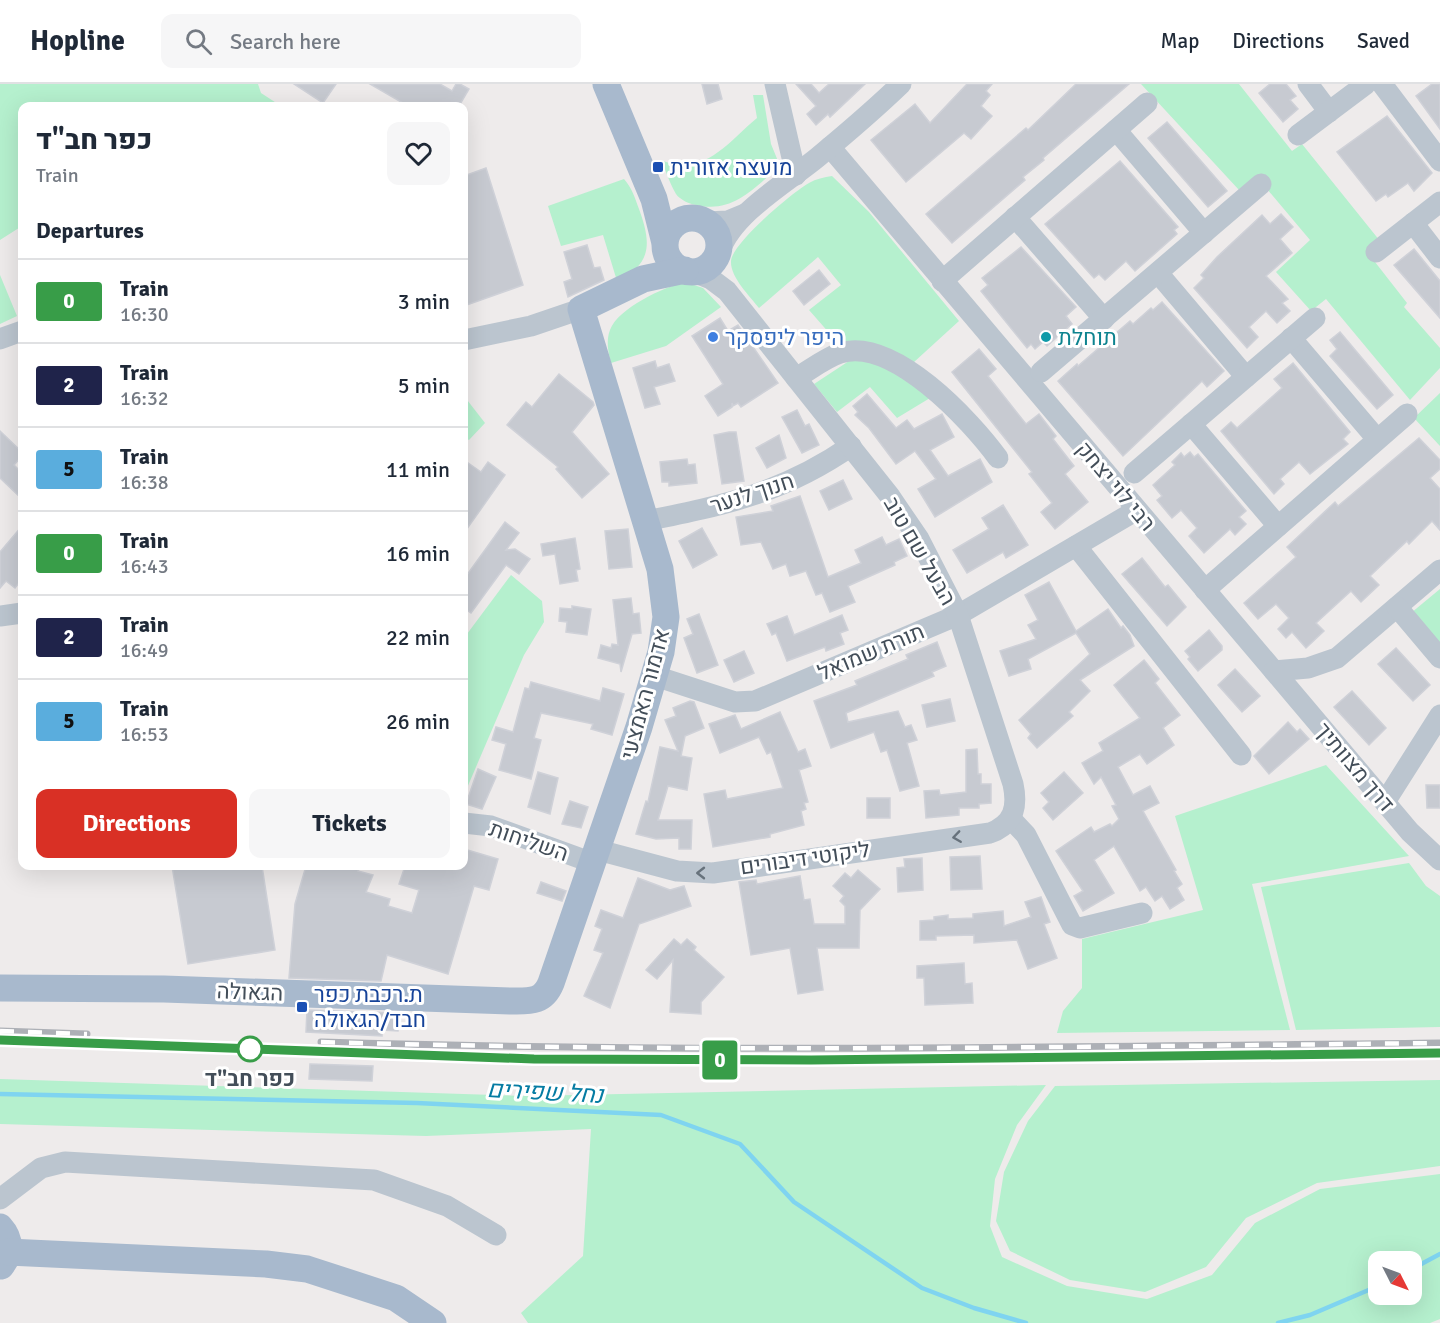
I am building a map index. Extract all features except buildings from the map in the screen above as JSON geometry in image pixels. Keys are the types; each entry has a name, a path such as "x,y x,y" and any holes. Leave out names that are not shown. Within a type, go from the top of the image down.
{"main road":[{"path":"606,84 651,191 671,263 688,271"},
{"path":"581,309 643,279 707,267 718,254 718,235 698,220 668,207 651,191"},
{"path":"643,279 656,265 672,225 698,220"},
{"name":"אדמור האמצעי","path":"535,1001 549,989 596,857 655,676 664,634 665,600 660,569 581,309"},
{"name":"הגאולה","path":"0,988 164,989 535,1001"},
{"path":"0,1227 8,1239 4,1259 266,1264 307,1269 396,1298 433,1323"}],"street":[{"path":"775,84 796,175"},
{"path":"718,254 729,234 748,212 830,147 902,84"},
{"path":"1308,84 1329,112"},
{"path":"1298,135 1366,84"},
{"path":"1382,84 1440,161"},
{"path":"942,280 1147,104"},
{"path":"1116,130 1204,233"},
{"name":"רבי לוי יצחק","path":"830,147 1274,671"},
{"path":"1041,372 1261,184"},
{"path":"1377,252 1440,202"},
{"path":"698,220 728,221 748,212"},
{"path":"1015,217 1104,319"},
{"path":"1413,223 1440,258"},
{"name":"הבעל שם טוב","path":"718,254 727,291"},
{"name":"הבעל שם טוב","path":"688,271 711,279 727,291 912,527 958,615 1013,784 1015,804 1011,819"},
{"path":"1158,273 1246,377"},
{"path":"468,339 531,326 581,309"},
{"path":"1134,473 1315,318"},
{"path":"0,339 18,332"},
{"path":"1291,339 1377,439"},
{"path":"796,378 840,353 869,352 898,364 963,415 998,458"},
{"path":"1205,590 1407,414"},
{"path":"1191,424 1278,526"},
{"name":"חנוך לנער","path":"646,521 738,501 771,490 820,467 851,447"},
{"name":"תורת שמואל","path":"655,676 735,702 752,702 958,615 1137,510"},
{"path":"1076,546 1241,755"},
{"path":"1274,671 1308,668 1337,658 1440,570"},
{"path":"1397,607 1440,658"},
{"path":"0,616 18,614"},
{"name":"דרך מצוותיך","path":"1274,671 1419,843 1440,860"},
{"path":"1385,802 1437,723"},
{"path":"1011,819 1026,835 1072,925 1080,928 1142,913"},
{"name":"ליקוטי דיבורים","path":"596,857 702,874 990,833 1011,819"},
{"name":"השליחות","path":"468,823 491,826 596,857"},
{"path":"0,1199 30,1174 41,1168 65,1162 374,1180 447,1206 496,1235"}],"green space":[{"path":"0,84 258,84 261,93 275,102 18,102 18,229 0,240"},
{"path":"1141,84 1239,84 1292,151 1302,144 1380,241 1368,253 1407,303 1404,307 1440,348 1440,368 1410,400 1326,299 1311,311 1276,272 1310,240 1256,176 1239,190"},
{"path":"753,95 763,95 771,144 780,166 742,197 721,206 691,204 680,198 661,160 676,164 690,164 714,155 757,118"},
{"path":"832,176 869,212 959,321 902,373 930,398 897,418 870,387 837,412 814,384 852,359 809,310 841,285 818,257 759,308 741,286 732,267 731,261 741,242 764,219 809,183"},
{"path":"624,179 636,201 647,242 643,259 637,267 617,281 603,235 561,246 548,206"},
{"path":"0,275 17,316 0,324"},
{"path":"685,282 703,288 721,307 666,346 611,363 608,338 610,330 622,314 643,300"},
{"path":"1440,393 1440,446 1414,418"},
{"path":"468,401 485,423 468,439"},
{"path":"511,575 542,601 544,622 524,655 468,786 468,633"},
{"path":"1440,589 1440,646 1411,613"},
{"path":"1326,765 1409,856 1252,884 1290,1030 1057,1033 1063,1011 1082,988 1082,939 1203,910 1175,816"},
{"path":"1409,863 1426,886 1440,896 1440,1027 1296,1030 1261,887"},
{"path":"0,1079 526,1096 1046,1085 1017,1125 995,1179 990,1226 1002,1257 1067,1286 1147,1299 1212,1275 1255,1223 1320,1189 1440,1174 1440,1319 1430,1323 528,1323 521,1313 583,1256 591,1129 426,1136 0,1124"},
{"path":"1440,1080 1440,1166 1317,1183 1246,1218 1206,1267 1145,1292 1070,1280 1010,1251 996,1221 1004,1172 1028,1121 1055,1086"}],"waterway":[{"name":"נחל שפירים","path":"0,1094 417,1103 661,1115 740,1144 794,1202 922,1288 974,1308 1026,1323"},
{"name":"נחל שפירים","path":"1422,1264 1440,1254"},
{"name":"נחל שפירים","path":"1278,1323 1310,1315 1368,1290"}],"railway":[{"path":"0,1031 87,1034"},
{"path":"0,1040 534,1059 811,1060 1440,1053"},
{"path":"321,1042 741,1048 1440,1043"}],"train":[{"name":"0","path":"0,1040 534,1059 811,1060 1440,1053"}],"place":[{"name":"מועצה אזורית","path":"658,167"},
{"name":"היפר ליפסקר","path":"713,337"},
{"name":"תוחלת","path":"1046,337"},
{"name":"ת.רכבת כפר חבד/הגאולה","path":"302,1007"},
{"name":"כפר חב\"ד","path":"250,1049"}]}
